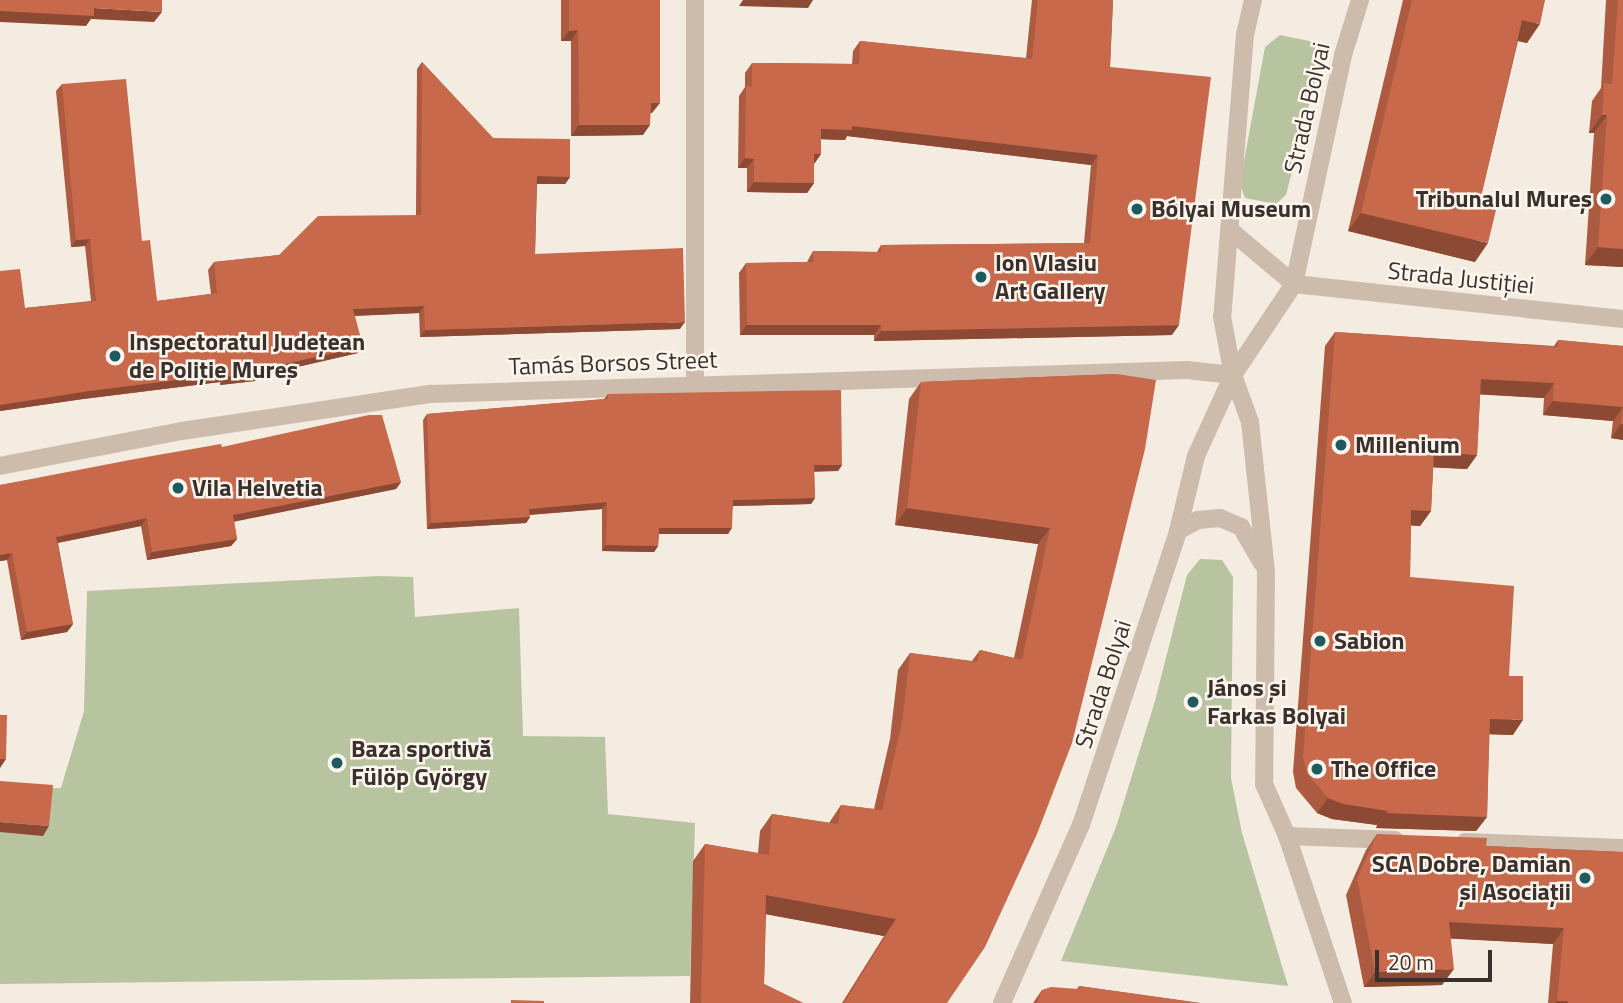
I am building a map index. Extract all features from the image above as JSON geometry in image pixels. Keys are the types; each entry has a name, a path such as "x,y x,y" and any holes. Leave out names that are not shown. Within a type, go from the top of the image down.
{"street":[{"path":"695,0 695,385"},
{"path":"1253,0 1245,34 1222,317 1233,375 1250,422 1266,570 1264,785 1286,836 1343,1003"},
{"name":"Strada Bolyai","path":"1002,1003 1081,825 1178,531 1196,456 1233,375 1294,284 1343,55 1360,0"},
{"path":"1230,230 1294,284"},
{"name":"Strada Justiției","path":"1294,284 1623,319"},
{"name":"Tamás Borsos Street","path":"0,466 183,431 431,394 1187,370 1233,375"},
{"path":"1178,531 1198,520 1220,518 1241,527 1266,570"},
{"path":"1286,836 1418,841"},
{"path":"1445,842 1623,848"}],"green space":[{"path":"1280,35 1314,42 1322,54 1286,195 1276,204 1245,198 1240,183 1265,47"},
{"path":"1200,559 1222,560 1233,577 1231,778 1242,833 1288,986 1061,961 1116,827 1155,701 1187,575"},
{"name":"Baza sportivă Fülöp György","path":"378,576 413,577 415,617 519,608 523,736 605,737 608,814 695,823 690,976 0,984 0,790 61,788 84,711 87,591"}],"building":[{"path":"0,0 162,0 162,12 94,8 94,16 0,11"},
{"path":"569,0 660,0 660,103 651,103 650,125 579,125 578,30 569,31"},
{"path":"1038,0 1113,0 1110,67 1211,77 1179,325 881,331 881,325 747,325 746,263 813,262 813,251 881,252 881,245 1090,243 1098,155 852,126 852,130 821,129 821,154 814,154 814,183 754,182 754,159 745,158 746,86 752,87 752,63 859,64 860,41 1032,59"},
{"path":"1412,0 1545,0 1540,24 1522,20 1479,205 1496,210 1488,243 1361,213"},
{"path":"1618,0 1623,0 1623,249 1598,247 1607,115 1602,115 1604,83 1612,84"},
{"path":"422,62 493,138 570,139 570,177 537,176 535,254 683,248 685,322 425,330 424,306 353,309 363,346 260,370 260,374 225,377 225,374 0,405 0,271 20,269 25,308 96,301 90,239 76,240 62,84 126,79 142,241 150,240 157,301 217,293 214,262 279,255 318,216 421,215"},
{"path":"1335,332 1558,347 1558,340 1623,346 1623,407 1553,401 1554,383 1481,379 1477,455 1434,452 1431,511 1411,510 1410,577 1514,586 1509,676 1523,676 1523,720 1490,719 1487,817 1386,813 1388,811 1343,804 1328,798 1307,773 1303,757"},
{"path":"1117,374 1156,380 1145,449 1072,743 1037,834 985,947 947,1003 844,1003 896,919 766,895 764,984 803,1003 701,1003 705,844 769,855 772,814 838,824 841,805 882,810 902,722 910,653 977,662 980,650 1022,660 1050,528 907,508 921,382"},
{"path":"841,390 842,465 814,465 815,498 733,500 732,528 659,528 658,546 606,545 607,502 529,509 530,517 431,523 427,414 608,399 608,394"},
{"path":"369,415 382,415 401,482 233,515 237,539 152,552 147,518 56,537 73,624 27,632 12,553 0,555 0,485 221,444 222,447"},
{"path":"0,715 7,715 6,759 0,759"},
{"path":"0,781 53,785 49,826 0,822"},
{"path":"1377,834 1487,838 1486,846 1623,852 1623,1003 1557,1001 1564,928 1449,922 1454,969 1375,972 1357,879"},
{"path":"1079,986 1200,1003 1037,1003 1042,990 1051,987 1079,989"},
{"path":"511,1000 544,1001 544,1003 511,1003"}],"place":[{"name":"Tribunalul Mureș","path":"1606,199"},
{"name":"Bólyai Museum","path":"1137,209"},
{"name":"Ion Vlasiu Art Gallery","path":"981,277"},
{"name":"Inspectoratul Județean de Poliție Mureș","path":"115,356"},
{"name":"Millenium","path":"1341,445"},
{"name":"Vila Helvetia","path":"178,488"},
{"name":"Sabion","path":"1320,641"},
{"name":"János și Farkas Bolyai","path":"1193,702"},
{"name":"Baza sportivă Fülöp György","path":"337,763"},
{"name":"The Office","path":"1317,769"},
{"name":"SCA Dobre, Damian și Asociații","path":"1585,878"}]}
